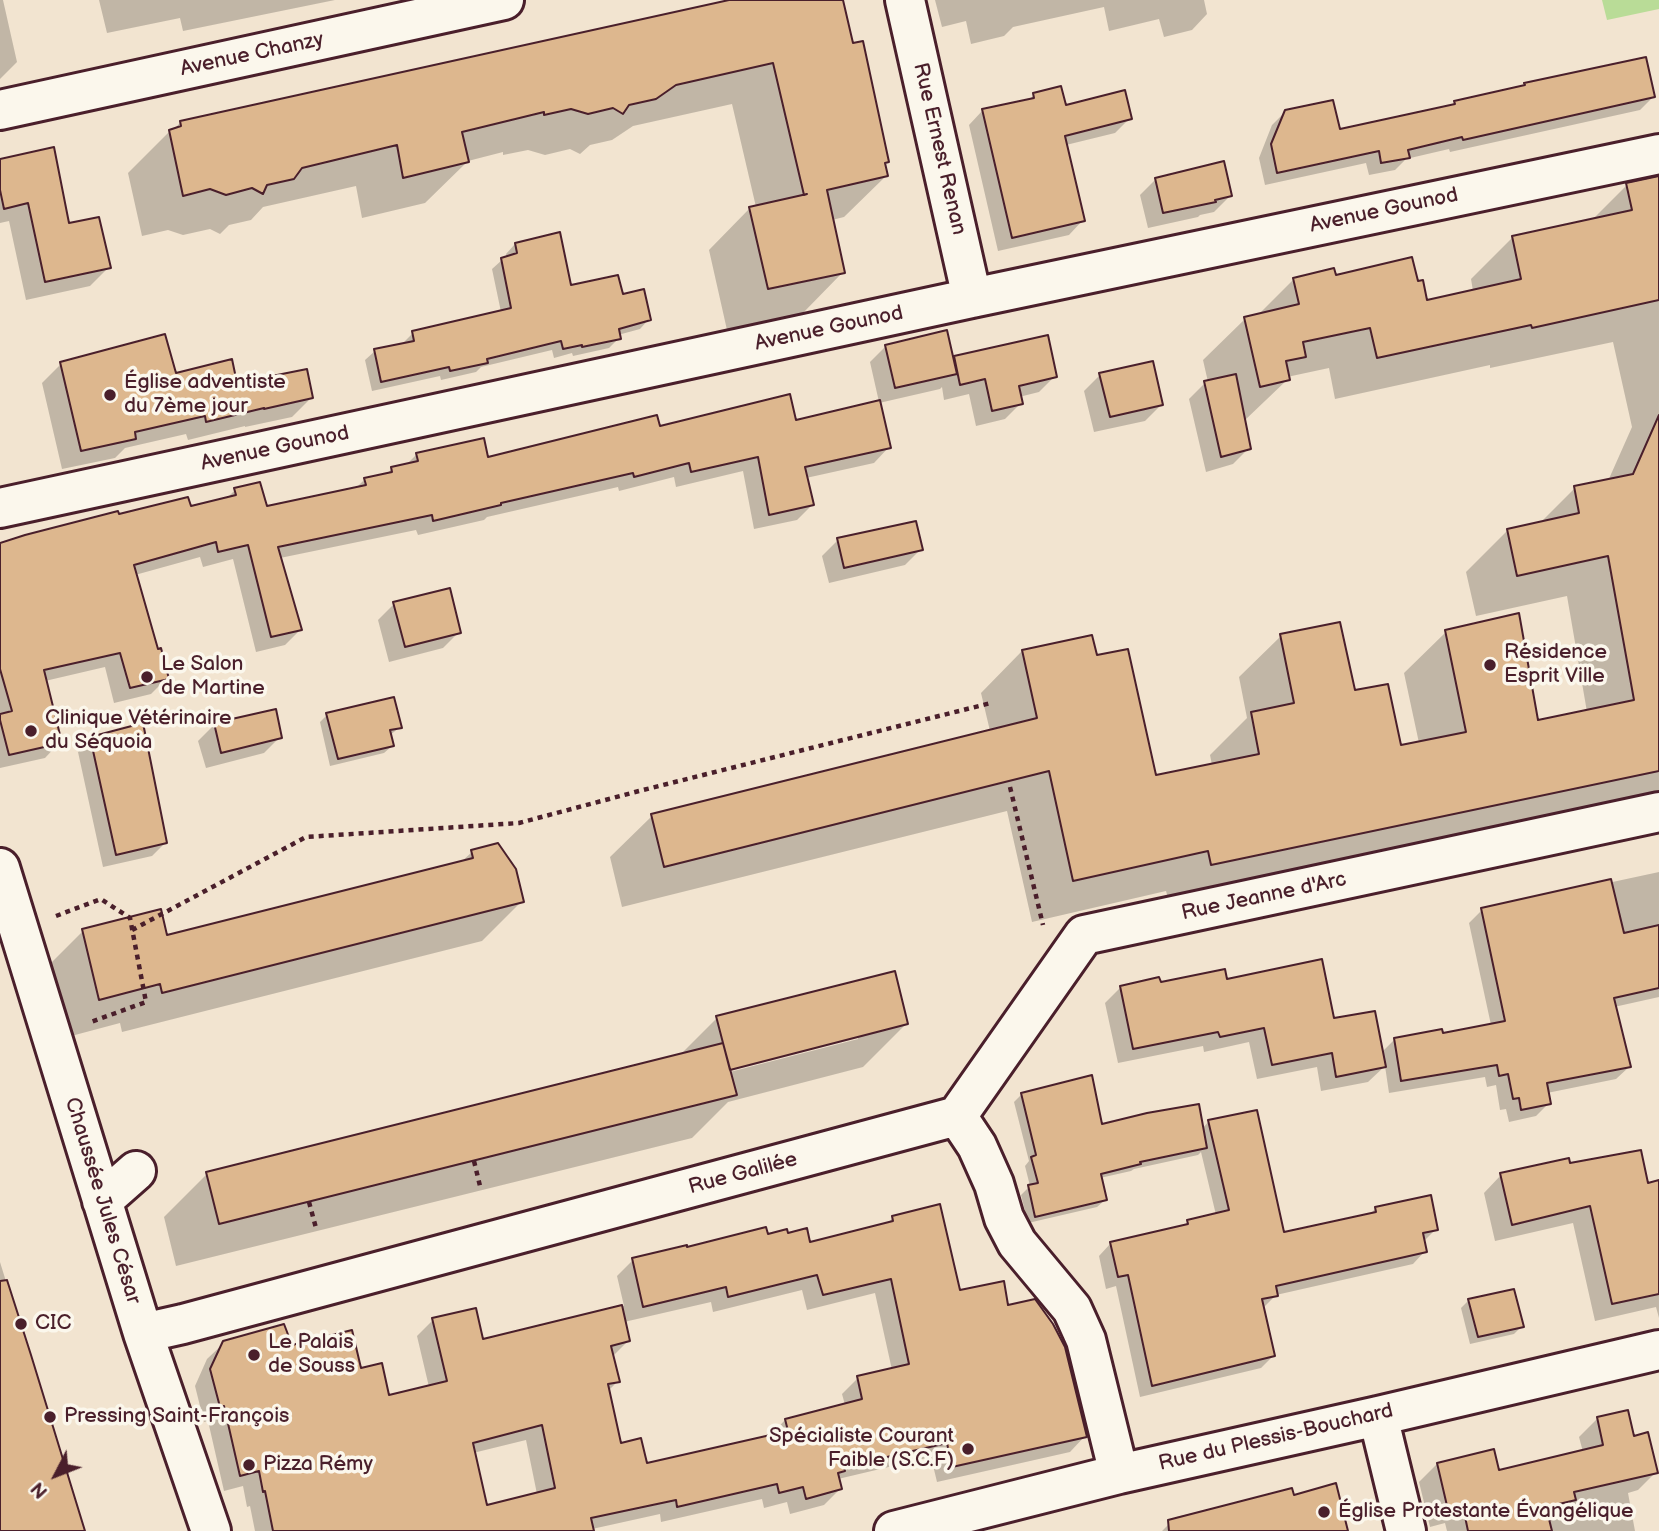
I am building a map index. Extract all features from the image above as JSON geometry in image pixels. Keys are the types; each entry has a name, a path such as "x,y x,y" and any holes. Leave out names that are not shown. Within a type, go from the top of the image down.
{"street":[{"name":"Avenue Chanzy","path":"0,110 504,0"},
{"name":"Rue Ernest Renan","path":"905,0 972,298"},
{"name":"Avenue Gounod","path":"0,508 972,298 1659,154"},
{"name":"Rue Jeanne d'Arc","path":"957,1116 1002,1023 1055,977 1084,935 1659,812"},
{"name":"Chaussée Jules César","path":"0,868 143,1333 211,1531"},
{"name":"Rue Galilée","path":"143,1333 223,1314 957,1116"},
{"path":"957,1116 977,1146 994,1184 1004,1218 1017,1243 1072,1309 1082,1330 1119,1474"},
{"path":"102,1201 136,1171"},
{"name":"Rue du Plessis-Bouchard","path":"894,1531 1119,1474 1659,1350"},
{"path":"1378,1416 1406,1531"}],"path":[{"path":"132,930 306,837 519,823 991,703"},
{"path":"1010,788 1055,977"},
{"path":"19,929 101,899 130,918 146,1002 52,1037"},
{"path":"474,1161 480,1186"},
{"path":"309,1202 316,1228"}],"green space":[{"path":"1602,0 1659,0 1659,9 1607,20"}],"building":[{"path":"729,0 843,0 853,43 863,41 889,162 885,163 888,176 827,190 845,273 768,289 749,207 804,195 773,63 676,85 656,99 629,105 623,114 613,108 588,114 571,109 544,115 544,112 462,132 469,162 403,178 397,145 302,168 294,179 267,185 263,194 252,188 226,195 210,189 183,196 169,130 181,126 180,121"},
{"path":"1646,57 1655,97 1408,150 1410,158 1381,163 1379,151 1277,173 1271,144 1285,110 1333,100 1340,129 1455,104 1454,101 1525,85 1524,83"},
{"path":"1061,86 1066,105 1125,90 1132,119 1065,136 1085,221 1012,238 982,109 1034,98 1033,93"},
{"path":"54,147 69,223 99,217 111,268 45,282 28,203 4,209 0,190 0,159"},
{"path":"1224,161 1232,196 1163,213 1155,178"},
{"path":"1659,176 1659,300 1377,358 1370,328 1303,342 1306,357 1286,361 1290,380 1260,387 1244,317 1299,304 1293,278 1334,268 1336,275 1412,257 1418,281 1423,280 1427,300 1521,279 1512,236 1632,210 1626,183"},
{"path":"560,232 571,285 618,275 623,294 644,289 651,320 619,329 621,339 563,349 561,341 487,359 488,363 450,371 449,367 381,382 374,349 414,341 412,331 511,308 501,258 517,253 515,243"},
{"path":"947,330 957,374 895,388 885,345"},
{"path":"165,334 176,373 232,359 237,383 307,369 313,398 206,422 205,416 135,432 136,439 81,451 60,362"},
{"path":"1048,335 1057,377 1019,386 1023,404 992,411 985,379 960,385 954,356"},
{"path":"1153,361 1163,405 1110,417 1099,373"},
{"path":"1236,374 1251,449 1221,457 1204,381"},
{"path":"790,394 796,420 880,400 891,448 805,467 814,505 769,515 758,457 691,472 689,463 634,477 633,473 433,521 432,515 278,547 302,630 271,637 248,545 218,552 216,542 134,565 169,679 130,688 120,653 44,670 62,743 9,755 0,720 0,714 12,711 0,669 0,543 118,511 119,514 188,497 191,506 236,495 234,488 260,482 267,506 366,485 364,478 392,472 391,467 418,461 416,453 484,438 488,457 657,415 660,426"},
{"path":"1659,415 1659,771 1211,865 1208,851 1073,881 1049,771 664,867 651,814 1037,718 1022,650 1092,635 1097,655 1128,649 1156,775 1259,754 1251,712 1294,703 1280,634 1340,622 1355,690 1388,684 1401,745 1466,732 1445,630 1519,613 1538,720 1634,700 1608,556 1517,576 1507,529 1579,513 1574,486 1633,474"},
{"path":"916,521 923,550 844,568 837,538"},
{"path":"450,588 461,633 405,647 393,602"},
{"path":"394,697 402,728 390,730 394,746 338,759 326,713"},
{"path":"276,709 282,738 221,753 214,723"},
{"path":"143,723 167,843 116,855 90,737"},
{"path":"498,843 516,869 524,902 162,993 160,984 99,1000 82,929 161,909 167,935 473,858 471,850"},
{"path":"1611,879 1624,933 1659,925 1659,988 1614,998 1631,1067 1547,1083 1551,1104 1521,1110 1519,1098 1513,1099 1508,1074 1499,1076 1497,1065 1401,1081 1394,1038 1442,1029 1443,1033 1505,1021 1481,908"},
{"path":"1322,959 1334,1018 1375,1011 1386,1067 1336,1077 1332,1053 1272,1065 1264,1028 1220,1037 1218,1032 1133,1049 1120,986 1159,977 1161,982 1225,969 1227,979"},
{"path":"895,971 908,1024 730,1070 716,1016"},
{"path":"723,1043 737,1095 219,1224 206,1172"},
{"path":"1092,1075 1102,1124 1199,1104 1207,1148 1140,1162 1141,1164 1101,1174 1107,1200 1035,1217 1028,1185 1038,1183 1031,1157 1036,1155 1021,1093"},
{"path":"1257,1110 1284,1232 1376,1212 1375,1207 1431,1195 1438,1230 1423,1233 1427,1252 1276,1286 1278,1296 1262,1299 1275,1356 1152,1386 1128,1275 1118,1277 1110,1242 1188,1224 1187,1220 1229,1210 1208,1120"},
{"path":"1641,1150 1648,1183 1659,1180 1659,1294 1612,1304 1590,1206 1512,1225 1500,1173 1569,1158 1570,1163"},
{"path":"940,1204 960,1290 1004,1281 1008,1305 1035,1299 1065,1347 1087,1437 952,1467 947,1443 844,1467 845,1471 838,1473 842,1489 806,1499 803,1487 779,1493 777,1484 677,1507 676,1500 591,1518 594,1531 273,1531 259,1471 240,1476 224,1406 220,1407 210,1369 223,1341 284,1324 292,1345 352,1330 361,1368 382,1363 389,1395 447,1381 432,1318 476,1308 483,1339 622,1305 630,1341 611,1346 620,1382 608,1384 621,1443 641,1438 647,1463 788,1431 785,1419 862,1399 857,1376 909,1364 891,1279 823,1295 817,1275 728,1297 726,1287 643,1307 632,1258 766,1227 768,1234 807,1228 810,1242 893,1221 892,1216","holes":["542,1425 555,1488 487,1505 473,1443"]},
{"path":"7,1280 85,1531 0,1531 0,1281"},
{"path":"1514,1289 1524,1327 1478,1337 1468,1299"},
{"path":"1628,1410 1634,1436 1648,1432 1658,1473 1574,1492 1576,1500 1546,1507 1552,1531 1468,1531 1463,1507 1448,1510 1437,1463 1494,1449 1499,1470 1603,1445 1597,1417"},
{"path":"1336,1483 1348,1531 1169,1531 1168,1520 1292,1488 1294,1495"}],"place":[{"name":"Église adventiste du 7ème jour","path":"110,395"},
{"name":"Résidence Esprit Ville","path":"1490,665"},
{"name":"Le Salon de Martine","path":"147,677"},
{"name":"Clinique Vétérinaire du Séquoia","path":"31,731"},
{"name":"CIC","path":"21,1324"},
{"name":"Le Palais de Souss","path":"254,1355"},
{"name":"Pressing Saint-François","path":"50,1417"},
{"name":"Spécialiste Courant Faible (S.C.F)","path":"968,1449"},
{"name":"Pizza Rémy","path":"249,1465"},
{"name":"Église Protestante Évangélique","path":"1324,1512"}]}
